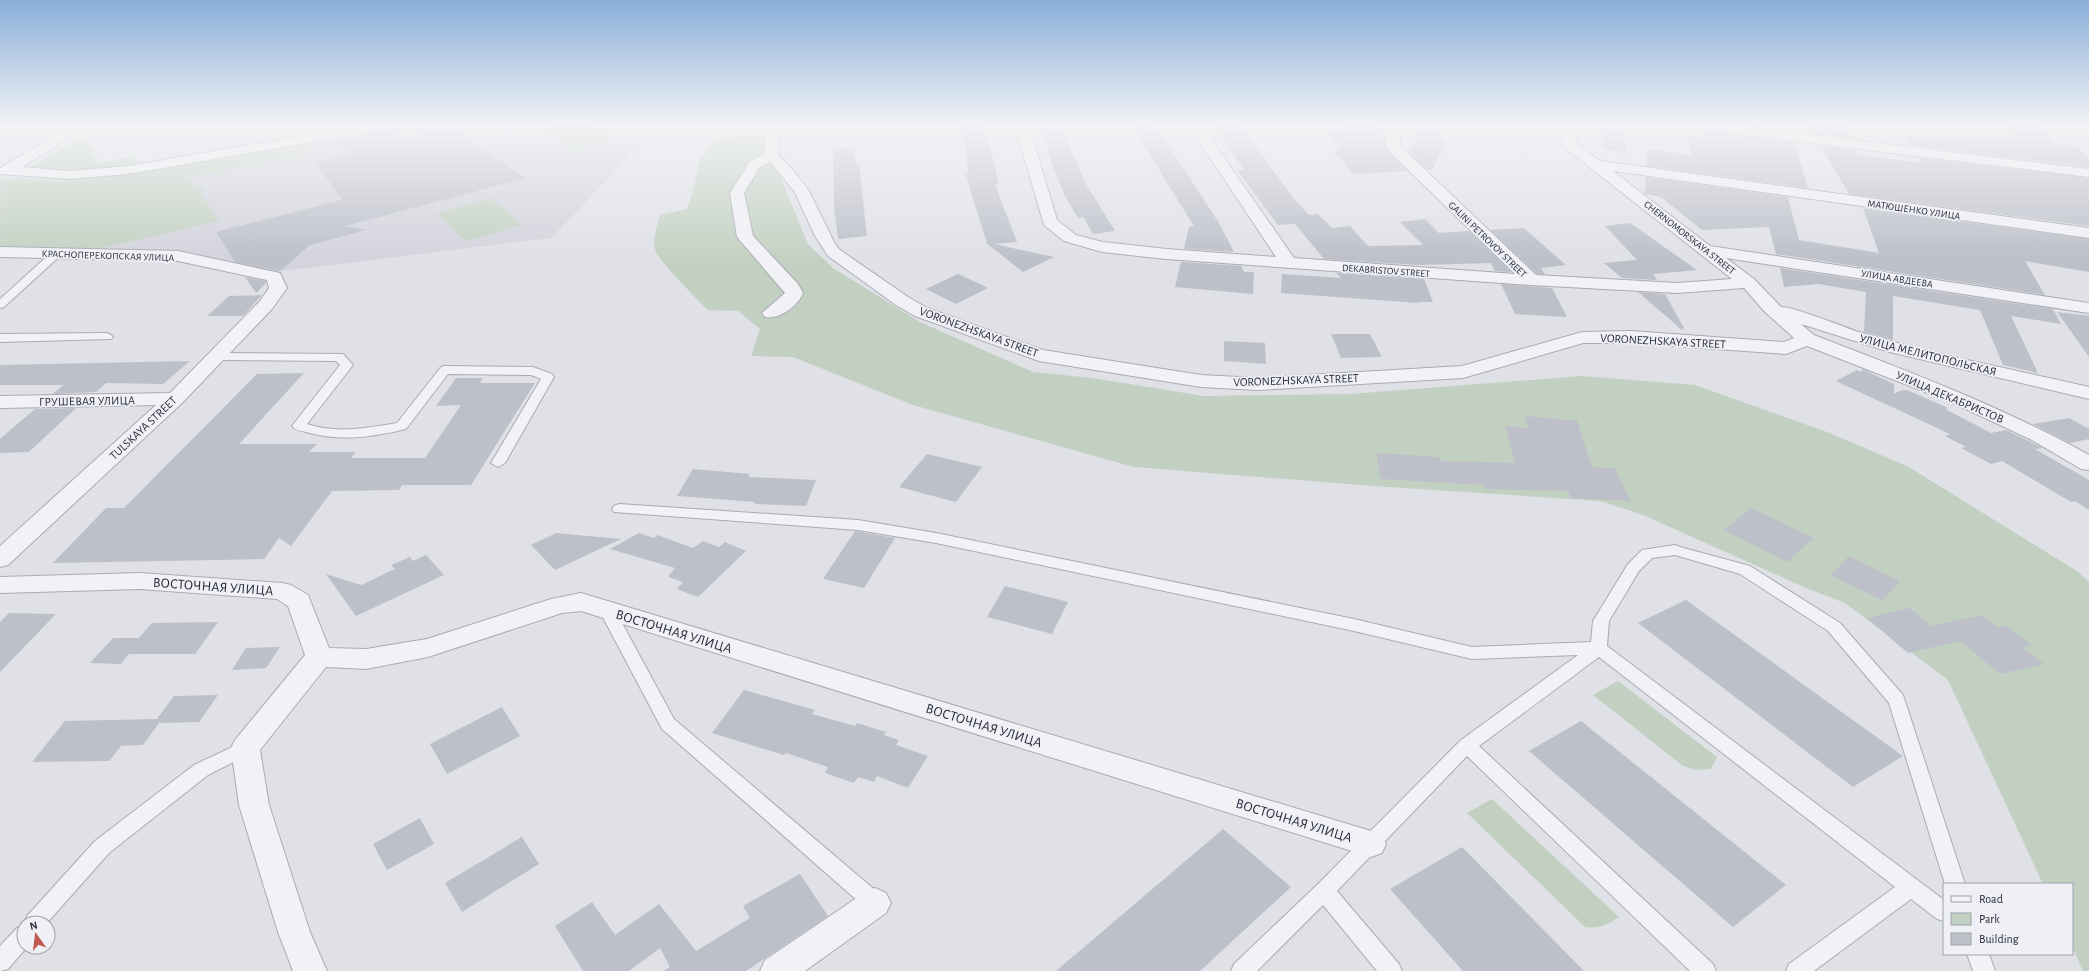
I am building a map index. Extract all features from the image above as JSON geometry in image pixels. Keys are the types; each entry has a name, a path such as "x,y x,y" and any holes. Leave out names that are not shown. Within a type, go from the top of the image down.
{"street":[{"path":"20,171 70,175 113,171"},
{"path":"750,171 737,193 745,237 794,293 792,298 772,313"},
{"name":"VORONEZHSKAYA STREET","path":"787,171 809,204 825,243 834,254 902,301 921,312 1039,355 1201,381 1257,384 1463,372 1582,338 1631,337 1786,348 1807,339"},
{"name":"DEKABRISTOV STREET","path":"1035,171 1050,222 1070,238 1102,247 1166,254 1531,280 1677,288 1748,283"},
{"path":"1226,171 1288,262"},
{"name":"GALINI PETROVOY STREET","path":"1419,171 1531,280"},
{"name":"CHERNOMORSKAYA STREET","path":"1606,171 1748,283"},
{"name":"МАТЮШЕНКО УЛИЦА","path":"1649,171 2089,233"},
{"path":"2075,171 2089,173"},
{"name":"УЛИЦА АВДЕЕВА","path":"1706,249 2089,308"},
{"name":"КРАСНОПЕРЕКОПСКАЯ УЛИЦА","path":"0,252 178,256 274,277 278,288"},
{"path":"1748,283 1770,307 1807,339"},
{"name":"TULSKAYA STREET","path":"0,559 175,399 266,305 278,288"},
{"name":"УЛИЦА МЕЛИТОПОЛЬСКАЯ","path":"1770,307 1835,331 1924,357 2089,393"},
{"name":"УЛИЦА ДЕКАБРИСТОВ","path":"1807,339 1958,398 2039,436 2089,464"},
{"name":"ГРУШЕВАЯ УЛИЦА","path":"0,402 175,399"},
{"name":"ВОСТОЧНАЯ УЛИЦА","path":"0,585 140,581 282,590 299,601 320,657 366,659 428,648 560,605 582,602 1371,844"},
{"path":"310,971 294,932 254,806 245,748 320,657"},
{"path":"777,971 875,903"}],"lane":[{"path":"0,305 57,253"},
{"path":"0,338 107,337"},
{"path":"215,357 339,357 347,365 299,426 319,433 341,435 401,426 445,370 533,371 548,377 498,463"},
{"path":"619,509 858,525 936,538 1354,625 1472,653 1599,648 1943,911"},
{"path":"1242,971 1371,844 1467,745 1599,648 1601,621 1632,568 1647,554 1675,550 1745,570 1834,627 1897,700 1955,883"},
{"path":"607,610 668,724 875,903"},
{"path":"1467,745 1704,971"},
{"path":"41,915 102,847 201,770 245,748"},
{"path":"1797,971 1912,886"},
{"path":"1324,891 1390,971"},
{"path":"0,962 16,944"},
{"path":"1978,955 1984,971"}],"shaded area":[{"path":"127,171 615,171 551,238 265,273 205,256 0,249 0,179 3,177 76,179"}],"green space":[{"path":"140,171 218,171 189,177 196,186 200,186 206,192 200,193 219,221 97,249 0,247 1,180 69,182"},
{"path":"697,171 780,171 808,244 833,268 920,322 1033,372 1092,378 1204,396 1350,394 1582,376 1695,385 1827,432 1907,466 2077,571 2089,582 2089,971 2083,971 2073,949 2073,883 2043,883 1948,680 1845,603 1806,588 1643,515 1600,501 1373,486 1134,467 913,405 793,357 751,356 760,329 738,311 708,310 678,280 663,262 655,249 656,232 660,215 687,209"},
{"path":"491,198 522,225 466,241 437,213"},
{"path":"1618,681 1717,757 1711,769 1695,770 1683,766 1593,695"},
{"path":"1492,799 1619,917 1603,926 1585,927 1467,813"}],"building":[{"path":"322,171 516,171 526,178 345,226 366,230 310,245 280,271 235,262 216,232 342,200"},
{"path":"833,171 860,171 867,236 838,239 834,207"},
{"path":"968,171 996,171 999,184 995,185 1017,242 994,244 1054,257 1023,272 985,242 987,243 966,174 969,174"},
{"path":"1055,171 1081,171 1086,184 1115,231 1093,234 1083,217 1078,218 1065,196"},
{"path":"1160,171 1185,171 1219,223 1234,252 1184,249 1189,227 1194,226"},
{"path":"1238,171 1274,171 1295,200 1309,215 1318,214 1332,228 1350,226 1368,246 1423,245 1400,222 1425,219 1439,233 1469,231 1511,272 1495,271 1491,263 1418,265 1324,259 1295,224 1278,225"},
{"path":"1351,171 1402,171 1353,174"},
{"path":"1685,171 1803,171 1808,188"},
{"path":"1836,171 2032,171 2089,178 2089,226 1849,194"},
{"path":"1646,177 1788,197 1799,240 1879,253 1863,208 2089,239 2089,272 2025,261 2045,295 1776,254 1769,227 1702,230 1661,197 1645,194"},
{"path":"1630,223 1697,270 1653,274 1657,280 1622,278 1604,263 1637,260 1605,226"},
{"path":"1524,228 1566,265 1541,268 1545,274 1537,274 1490,230"},
{"path":"1181,262 1241,266 1244,272 1254,272 1253,294 1175,287"},
{"path":"1780,268 2053,309 2061,324 2011,316 2038,373 2003,365 1980,310 1893,296 1893,340 1864,332 1866,292 1819,284 1784,287"},
{"path":"1336,273 1424,279 1433,302 1417,302 1418,303 1281,293 1282,274 1341,278"},
{"path":"958,274 988,288 956,304 926,289"},
{"path":"245,277 266,281 266,283 256,293"},
{"path":"1501,284 1552,288 1567,317 1515,314"},
{"path":"1638,292 1665,294 1684,328 1682,330"},
{"path":"262,295 243,316 207,316 229,296"},
{"path":"2057,312 2089,316 2089,357"},
{"path":"1331,334 1370,334 1382,357 1341,358"},
{"path":"1224,341 1265,343 1266,364 1224,361"},
{"path":"190,361 163,384 106,383 96,392 53,394 63,385 0,385 0,365"},
{"path":"1862,369 1894,384 1894,394 1902,390 1907,390 1948,408 1945,409 1991,433 2006,430 2043,448 2035,449 2089,480 2089,510 2075,501 2071,502 2002,461 1991,464 1961,448 1966,447 1945,436 1950,434 1836,381 1857,370 1861,372"},
{"path":"304,373 239,444 317,444 309,452 356,452 351,458 425,458 461,405 436,406 456,378 483,378 480,383 535,383 471,485 402,485 399,490 332,491 291,546 279,538 264,559 53,563 106,508 124,508 257,374"},
{"path":"76,408 29,452 0,453 0,439 35,409"},
{"path":"1525,416 1577,421 1592,467 1615,468 1631,501 1571,498 1568,491 1484,489 1483,485 1381,479 1376,453 1439,457 1441,461 1515,463 1505,426 1529,428"},
{"path":"2069,418 2089,429 2089,439 2070,443 2033,424"},
{"path":"927,454 982,467 956,502 899,487"},
{"path":"693,469 750,474 748,477 816,480 806,506 755,504 755,502 677,496"},
{"path":"1751,508 1814,538 1787,562 1724,530"},
{"path":"855,531 895,538 864,588 823,579"},
{"path":"556,533 621,539 555,570 531,545"},
{"path":"639,533 654,538 657,535 693,548 703,541 719,547 725,542 746,551 698,597 677,589 683,582 668,577 675,568 610,549"},
{"path":"426,555 444,575 356,616 326,574 361,585 395,569 391,565 410,557 413,561"},
{"path":"1849,556 1900,581 1882,600 1831,575"},
{"path":"1005,586 1068,602 1052,634 987,617"},
{"path":"1686,600 1903,756 1853,787 1638,623"},
{"path":"1910,608 1932,626 1982,615 1998,627 2006,626 2032,645 2022,647 2044,664 2000,674 1960,641 1908,653 1867,618"},
{"path":"9,613 56,614 0,672 0,622"},
{"path":"218,622 195,654 129,654 121,664 90,663 113,638 139,638 152,623"},
{"path":"280,647 266,668 232,670 246,648"},
{"path":"744,690 815,710 812,714 855,726 857,723 886,732 884,735 899,740 896,745 928,756 908,788 877,776 874,782 858,777 854,783 825,773 828,767 786,753 784,755 712,733"},
{"path":"218,695 199,722 159,723 143,745 121,746 109,761 32,762 65,721 157,719 174,696"},
{"path":"502,707 520,736 447,774 430,744"},
{"path":"1581,721 1786,885 1733,927 1529,751"},
{"path":"420,818 434,844 387,870 373,844"},
{"path":"1223,829 1291,887 1200,971 1056,971"},
{"path":"522,837 539,864 462,912 445,883"},
{"path":"1462,847 1584,971 1463,971 1390,889"},
{"path":"800,874 828,916 746,971 663,971 670,967 660,948 629,971 583,971 555,926 592,902 615,935 659,904 696,951 750,918 743,906"}]}
